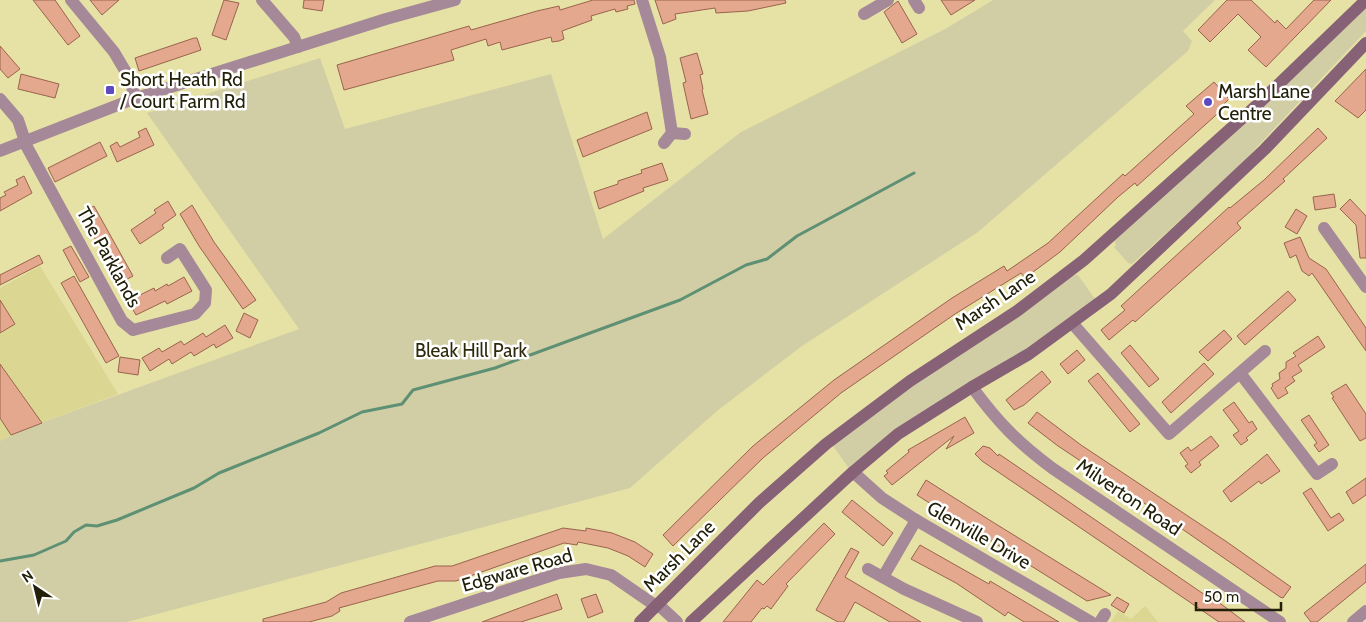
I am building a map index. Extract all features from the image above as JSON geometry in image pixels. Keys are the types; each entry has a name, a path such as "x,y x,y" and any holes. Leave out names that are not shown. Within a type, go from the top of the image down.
{"main road":[{"name":"Marsh Lane","path":"640,622 759,503 826,444 910,380 1017,311 1084,260 1237,123 1366,0"},
{"path":"691,622 898,434 972,387 1029,354 1073,324 1111,294 1222,191 1366,43"}],"street":[{"path":"71,0 114,52 127,74 136,98"},
{"path":"262,0 294,37 298,47"},
{"path":"0,151 24,140 136,98 455,0"},
{"path":"642,0 660,57 668,138 685,134"},
{"path":"864,14 888,0"},
{"path":"0,99 18,120 24,140"},
{"name":"The Parklands","path":"24,140 122,321 133,330 195,314 206,303 206,290 180,249 167,258"},
{"path":"1324,228 1366,286"},
{"path":"1073,324 1169,434 1265,351"},
{"path":"1240,373 1317,474 1332,464"},
{"name":"Milverton Road","path":"972,387 998,422 1020,444 1052,468 1280,622"},
{"name":"Glenville Drive","path":"854,472 882,498 916,520 1091,622"},
{"path":"883,577 916,520"},
{"name":"Edgware Road","path":"410,622 559,573 586,569 611,575 656,606 662,608 676,622"},
{"path":"868,569 904,589 977,622"},
{"path":"1353,622 1366,611"}],"shaded area":[{"path":"40,266 118,394 24,429 0,441 0,288"},
{"path":"1145,606 1158,622 1111,622 1118,611 1131,619"}],"green space":[{"name":"Bleak Hill Park","path":"993,0 1215,0 1183,31 1192,41 1188,51 978,232 802,346 717,411 630,488 127,622 0,622 0,441 24,429 299,329 147,113 320,58 345,129 551,74 603,239 741,132 947,28"},
{"path":"1366,5 1366,31 1239,166 1132,264 1128,263 1114,247 1116,245 1114,240"},
{"path":"1074,275 1078,275 1095,299 1049,335 848,467 833,446 874,412"}],"building":[{"path":"33,0 55,0 80,36 68,45"},
{"path":"90,0 119,0 102,15"},
{"path":"224,0 239,3 226,40 212,35"},
{"path":"304,0 324,0 322,11 303,8"},
{"path":"593,0 634,0 635,4 627,6 628,9 616,12 615,9 591,16 592,20 562,31 564,39 559,41 552,42 551,37 502,50 500,42 488,46 486,39 451,50 454,60 344,90 337,65 469,26 471,30 537,11 559,6 560,10"},
{"path":"655,0 785,0 786,3 748,11 716,13 715,8 675,14 676,19 663,24"},
{"path":"941,0 975,0 951,15"},
{"path":"1227,0 1251,0 1275,23 1277,20 1286,29 1314,0 1331,0 1266,67 1248,50 1261,37 1238,14 1210,42 1198,30"},
{"path":"898,1 917,34 902,43 884,12"},
{"path":"197,38 201,50 139,71 135,58"},
{"path":"0,46 20,69 8,78 0,69"},
{"path":"697,53 703,74 700,75 708,114 691,119 683,83 686,82 680,58"},
{"path":"1366,69 1366,110 1358,118 1335,101"},
{"path":"21,74 59,84 55,98 18,89"},
{"path":"1214,82 1229,99 1223,105 1225,107 1137,186 1135,183 1118,197 1060,252 1025,278 1021,273 955,314 841,393 763,458 673,546 663,535 753,446 834,380 952,298 1004,266 1007,271 1048,243 1123,174 1125,176 1194,114 1186,106"},
{"path":"647,112 652,129 583,157 577,140"},
{"path":"146,128 154,145 117,162 110,146 117,142 120,147 140,137 138,132"},
{"path":"1318,128 1327,138 1283,179 1285,181 1237,223 1241,228 1135,322 1133,320 1109,340 1101,330 1125,310 1121,306 1229,207 1264,180"},
{"path":"100,142 107,156 55,182 48,168"},
{"path":"662,163 668,180 643,188 644,191 599,209 594,192 618,184 618,181 642,173 641,170"},
{"path":"24,176 32,193 0,211 0,198 6,195 4,192 18,185 16,180"},
{"path":"1334,194 1336,207 1315,210 1313,197"},
{"path":"1350,199 1366,216 1366,258 1360,258 1356,225 1340,209"},
{"path":"168,201 176,215 162,225 164,228 140,244 131,230 156,213 154,210"},
{"path":"192,205 214,242 256,300 243,309 199,246 180,214"},
{"path":"94,206 133,276 120,283 81,214"},
{"path":"1296,209 1307,216 1297,234 1285,227"},
{"path":"1300,237 1309,258 1326,269 1366,328 1366,351 1312,273 1309,276 1302,271 1296,255 1290,258 1284,243"},
{"path":"71,246 89,277 80,282 63,250"},
{"path":"39,255 43,263 0,285 0,275"},
{"path":"74,276 119,356 106,363 61,283"},
{"path":"184,277 192,291 167,304 165,301 136,315 128,301 154,288 155,291 167,284 168,286"},
{"path":"1288,291 1296,300 1245,345 1237,336"},
{"path":"0,300 15,324 0,333"},
{"path":"244,313 258,320 250,338 236,331"},
{"path":"225,325 233,338 216,348 214,344 194,356 191,352 172,364 169,359 150,371 142,358 159,348 162,352 181,341 184,345 203,333 206,337"},
{"path":"1224,330 1232,339 1208,361 1199,352"},
{"path":"1318,336 1325,347 1298,365 1302,371 1292,377 1295,381 1285,388 1288,393 1278,399 1271,388 1272,384 1280,379 1279,373 1286,368 1286,362 1296,356 1293,353"},
{"path":"1130,345 1159,379 1149,387 1121,353"},
{"path":"1077,350 1085,360 1068,374 1060,364"},
{"path":"120,357 140,360 138,375 118,372"},
{"path":"1204,363 1214,374 1171,413 1162,402"},
{"path":"0,364 42,423 11,435 0,418"},
{"path":"1042,371 1051,382 1024,405 1014,410 1006,400"},
{"path":"1098,373 1140,424 1130,432 1088,381"},
{"path":"1346,384 1366,414 1366,438 1360,441 1332,398 1334,397 1331,393"},
{"path":"1234,402 1249,423 1252,421 1257,429 1241,445 1233,435 1239,431 1223,410"},
{"path":"1037,412 1081,445 1291,587 1283,598 1280,597 1058,446 1028,423"},
{"path":"1309,415 1329,445 1319,452 1314,445 1317,443 1301,420"},
{"path":"965,417 974,433 946,449 954,436 892,485 884,476 888,473 886,471 909,452 908,450"},
{"path":"1211,436 1219,446 1199,462 1201,465 1191,473 1185,466 1188,464 1180,453 1188,447 1191,451"},
{"path":"983,446 990,448 998,456 999,454 1208,597 1213,598 1245,622 1219,622 982,461 975,454"},
{"path":"1267,454 1280,471 1261,484 1259,481 1231,502 1223,491"},
{"path":"1366,478 1366,495 1353,504 1346,492"},
{"path":"926,480 1111,595 1087,601 979,535 917,495"},
{"path":"1311,488 1331,518 1339,513 1344,520 1328,531 1303,493"},
{"path":"852,500 893,533 883,546 842,512"},
{"path":"824,523 835,534 786,584 788,586 771,609 767,606 764,609 762,608 751,622 723,622 757,580 763,585"},
{"path":"563,528 586,531 586,528 612,533 635,542 653,554 645,567 628,556 608,548 578,542 577,545 564,543 456,581 438,581 339,608 340,611 332,616 309,622 263,622 263,619 326,602 341,593 435,566 452,566"},
{"path":"920,545 989,584 990,581 1059,622 1024,622 1008,612 1005,616 956,583 911,559"},
{"path":"851,548 859,552 845,577 921,622 890,622 855,602 844,622 838,622 816,610"},
{"path":"1366,564 1366,582 1317,622 1311,622 1304,613"},
{"path":"557,594 562,609 521,622 482,622"},
{"path":"596,594 603,612 588,618 581,599"},
{"path":"1117,597 1129,604 1124,613 1111,605"}],"waterway":[{"path":"0,561 34,555 66,541 74,532 86,525 97,526 117,520 194,488 219,473 319,433 362,412 402,404 413,390 495,368 680,300 746,265 767,259 797,236 914,173"}],"place":[{"name":"Short Heath Rd / Court Farm Rd","path":"110,90"},
{"name":"Marsh Lane Centre","path":"1208,102"}]}
